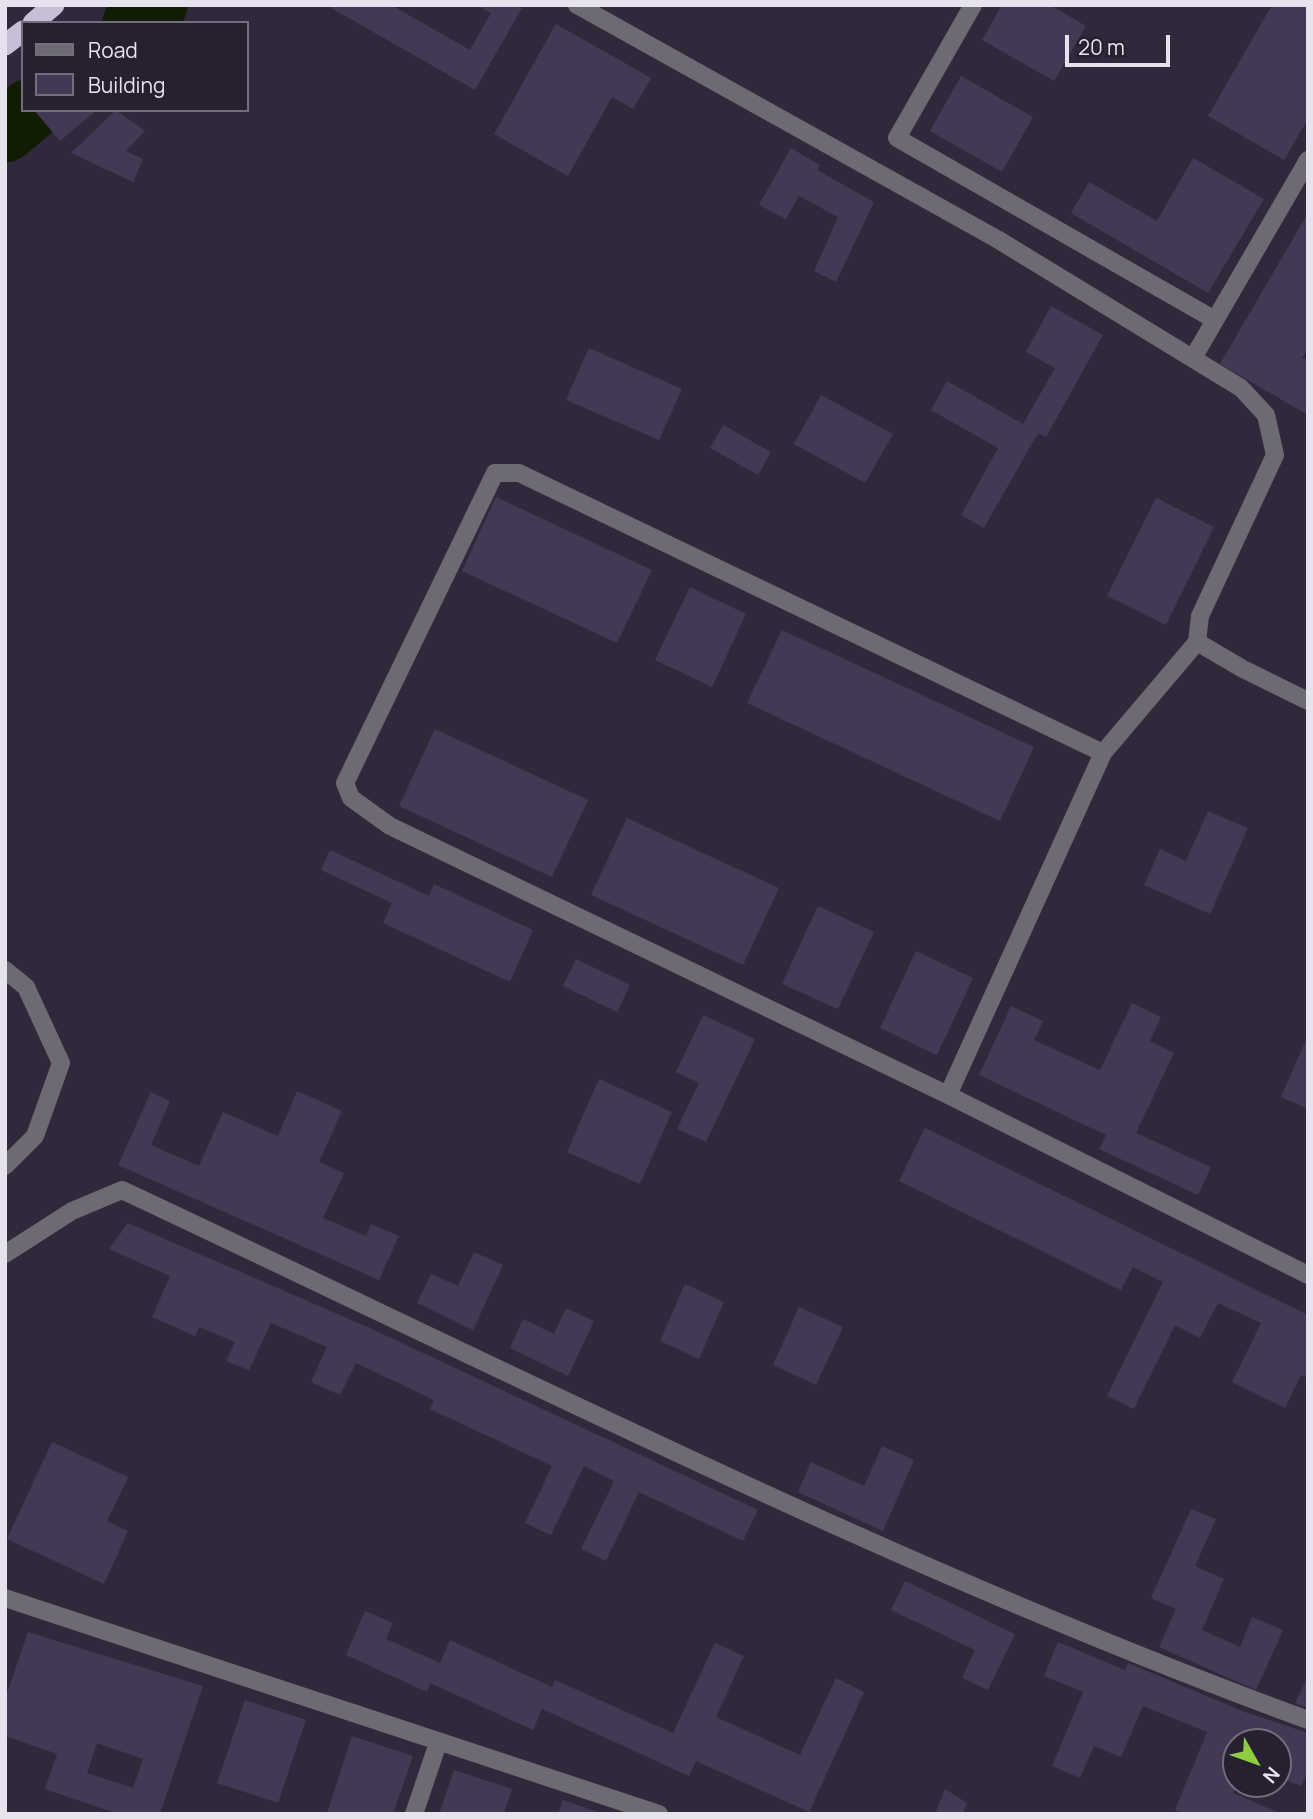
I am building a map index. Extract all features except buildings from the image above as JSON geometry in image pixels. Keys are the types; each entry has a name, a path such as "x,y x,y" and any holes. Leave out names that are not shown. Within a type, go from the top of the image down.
{"highway":[{"path":"35,21 54,5"},
{"path":"5,45 21,33"}],"street":[{"path":"577,5 997,239 1241,388 1266,415 1275,455 1200,616 1197,642 1103,752 947,1095"},
{"path":"973,5 897,138 1215,320"},
{"path":"1193,358 1308,160"},
{"path":"1103,752 519,473 495,473 345,783 351,798 390,826 947,1095 1308,1275"},
{"path":"1197,642 1243,669 1308,701"},
{"path":"5,970 26,986 61,1063 35,1136 5,1166"},
{"path":"5,1254 72,1211 122,1190 851,1534 1179,1673 1308,1720"},
{"path":"5,1598 659,1814"},
{"path":"414,1814 438,1743"}],"waterway":[{"path":"136,21 156,5"},
{"path":"5,131 28,112"}]}
